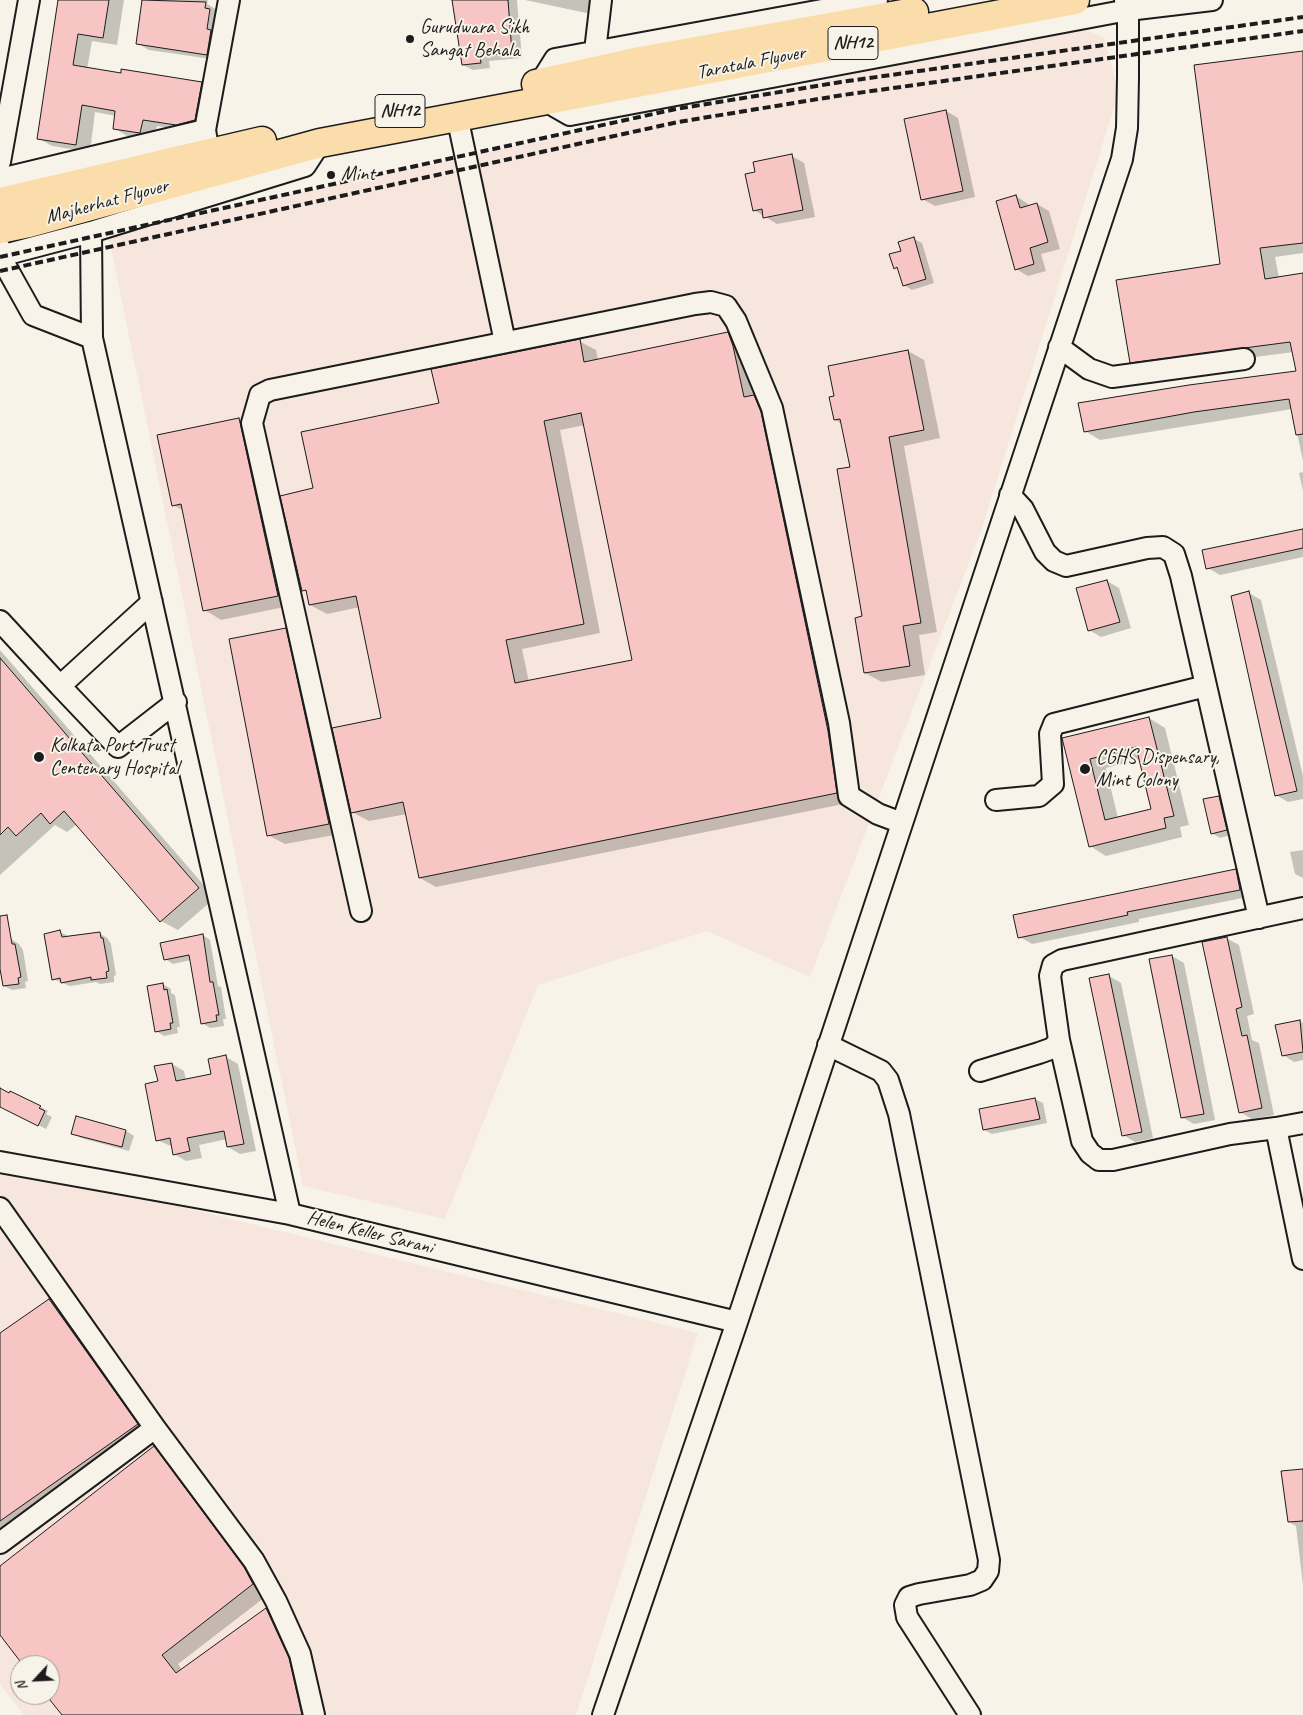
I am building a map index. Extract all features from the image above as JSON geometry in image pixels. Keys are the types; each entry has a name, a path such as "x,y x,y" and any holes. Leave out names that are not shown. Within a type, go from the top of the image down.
{"highway":[{"name":"Taratala Flyover","path":"636,74 980,0"},
{"name":"Taratala Flyover","path":"542,91 1075,0"},
{"name":"NH12","path":"209,152 330,125 542,91"},
{"name":"NH12","path":"209,152 320,143 457,116 542,91"},
{"name":"Majherhat Flyover","path":"11,200 209,152"},
{"name":"Majherhat Flyover","path":"0,229 29,224 209,152"}],"street":[{"path":"0,162 29,0"},
{"path":"0,179 209,152 228,0"},
{"path":"595,51 601,0"},
{"path":"877,0 555,59 542,91 570,115 1126,5 1212,0"},
{"path":"603,1715 737,1322 1122,159 1127,120 1126,5"},
{"path":"457,116 505,342"},
{"path":"0,256 91,232 305,166 320,143"},
{"path":"91,232 92,338 176,702 290,1214"},
{"path":"0,248 0,256 33,315 92,338"},
{"path":"361,911 252,423 260,395 270,390 695,304 711,302 726,306 736,321 772,408 839,723 849,796 878,814 902,824"},
{"path":"1059,347 1090,369 1112,376 1244,359"},
{"path":"1010,495 1022,510 1045,552 1054,561 1066,566 1147,548 1163,547 1174,554 1181,576 1259,918"},
{"path":"60,686 152,602"},
{"path":"0,621 118,747 176,702"},
{"path":"996,800 1039,796 1053,784 1050,734 1054,724 1206,686"},
{"path":"1303,908 1062,960 1052,965 1050,976 1059,1040 1082,1141 1090,1153 1099,1160 1113,1160 1230,1134 1276,1128 1303,1122"},
{"path":"980,1071 1039,1054 1053,1048 1059,1040"},
{"path":"828,1045 881,1071 888,1080 899,1114 973,1470 989,1560 988,1571 982,1580 970,1585 919,1594 910,1597 905,1605 907,1617 970,1715"},
{"path":"1276,1128 1303,1259"},
{"name":"Helen Keller Sarani","path":"0,1162 290,1214 737,1322"},
{"path":"0,1208 155,1428 254,1561 276,1601 300,1654 314,1715"},
{"path":"0,1543 155,1428"}],"shaded area":[{"path":"1077,27 1104,37 1119,92 981,531 810,977 707,931 538,985 445,1219 303,1186 108,233"},
{"path":"14,1166 698,1333 576,1715 24,1715 16,1705 60,1705 60,1655 10,1655 10,1697 0,1684 0,1176"}],"building":[{"path":"58,0 109,0 103,38 78,34 73,65 121,73 121,69 202,82 195,120 176,125 143,120 140,133 113,129 115,111 82,105 76,145 37,139"},
{"path":"142,0 206,2 205,8 210,9 207,29 211,30 207,55 136,44"},
{"path":"452,0 508,0 512,53 480,56 481,63 462,65"},
{"path":"1303,51 1303,243 1260,248 1265,279 1303,273 1303,434 1296,435 1289,399 1194,412 1084,432 1078,403 1189,385 1296,371 1290,342 1130,363 1116,280 1220,264 1194,65"},
{"path":"946,110 963,191 921,200 904,119"},
{"path":"792,154 803,210 763,218 762,209 753,211 745,174 755,172 753,162"},
{"path":"1016,195 1020,208 1037,203 1048,242 1030,248 1034,264 1015,270 996,201"},
{"path":"914,237 926,279 903,286 897,267 894,269 889,254 901,251 898,242"},
{"path":"728,332 733,346 744,397 754,395 761,412 828,731 837,793 419,878 403,802 351,813 332,728 381,718 356,596 309,605 306,590 302,591 280,496 313,488 301,432 439,403 431,369 580,339 584,362","holes":["581,413 632,660 515,683 506,640 584,624 544,421"]},
{"path":"908,350 924,430 889,437 921,623 903,626 910,666 864,673 855,618 862,616 837,469 850,467 840,419 834,420 829,397 834,396 828,366"},
{"path":"239,418 278,596 203,611 181,504 172,506 157,435"},
{"path":"1303,529 1303,548 1206,569 1202,550"},
{"path":"1107,580 1120,622 1088,631 1076,588"},
{"path":"1249,591 1297,791 1275,796 1231,596"},
{"path":"286,628 329,824 267,836 229,639"},
{"path":"0,658 199,888 160,922 64,811 50,824 41,813 16,836 8,827 0,835"},
{"path":"1149,717 1174,816 1164,818 1166,828 1089,847 1062,738","holes":["1136,747 1151,809 1105,820 1090,759"]},
{"path":"1219,796 1227,830 1211,834 1203,799"},
{"path":"1236,869 1240,890 1127,912 1128,915 1018,938 1013,915"},
{"path":"7,915 12,944 15,944 21,977 18,978 19,984 3,986 0,969 0,916"},
{"path":"60,930 62,937 100,932 101,938 103,938 109,971 106,972 107,978 91,980 91,977 61,983 60,978 52,980 44,934"},
{"path":"203,934 210,982 213,982 219,1015 216,1015 217,1021 201,1024 189,955 164,960 160,943"},
{"path":"1227,937 1242,1007 1236,1009 1242,1036 1247,1035 1262,1108 1239,1113 1202,942"},
{"path":"1172,955 1204,1114 1181,1118 1149,959"},
{"path":"1109,974 1142,1132 1122,1136 1089,978"},
{"path":"163,983 164,990 167,989 173,1023 170,1023 171,1029 155,1032 147,986"},
{"path":"1300,1020 1303,1052 1282,1056 1275,1025"},
{"path":"226,1055 244,1144 227,1147 224,1131 187,1138 190,1151 173,1155 170,1138 156,1141 145,1084 158,1081 154,1066 172,1063 176,1081 211,1074 208,1059"},
{"path":"0,1088 41,1106 39,1108 45,1111 38,1126 0,1107"},
{"path":"1035,1098 1040,1119 983,1130 979,1109"},
{"path":"76,1116 126,1130 122,1147 71,1134"},
{"path":"49,1299 138,1424 0,1521 0,1333"},
{"path":"154,1446 244,1567 253,1584 162,1655 176,1673 266,1608 289,1658 302,1715 62,1715 54,1705 60,1705 60,1655 15,1655 0,1635 0,1566"},
{"path":"1303,1469 1303,1521 1288,1522 1281,1471"}],"railway":[{"path":"0,257 676,109 841,82 1303,17"},
{"path":"0,271 678,122 843,95 1303,31"}],"place":[{"name":"Gurudwara Sikh Sangat Behala","path":"410,39"},
{"name":"Mint","path":"331,175"},
{"name":"Kolkata Port Trust Centenary Hospital","path":"39,757"},
{"name":"CGHS Dispensary, Mint Colony","path":"1085,769"}]}
